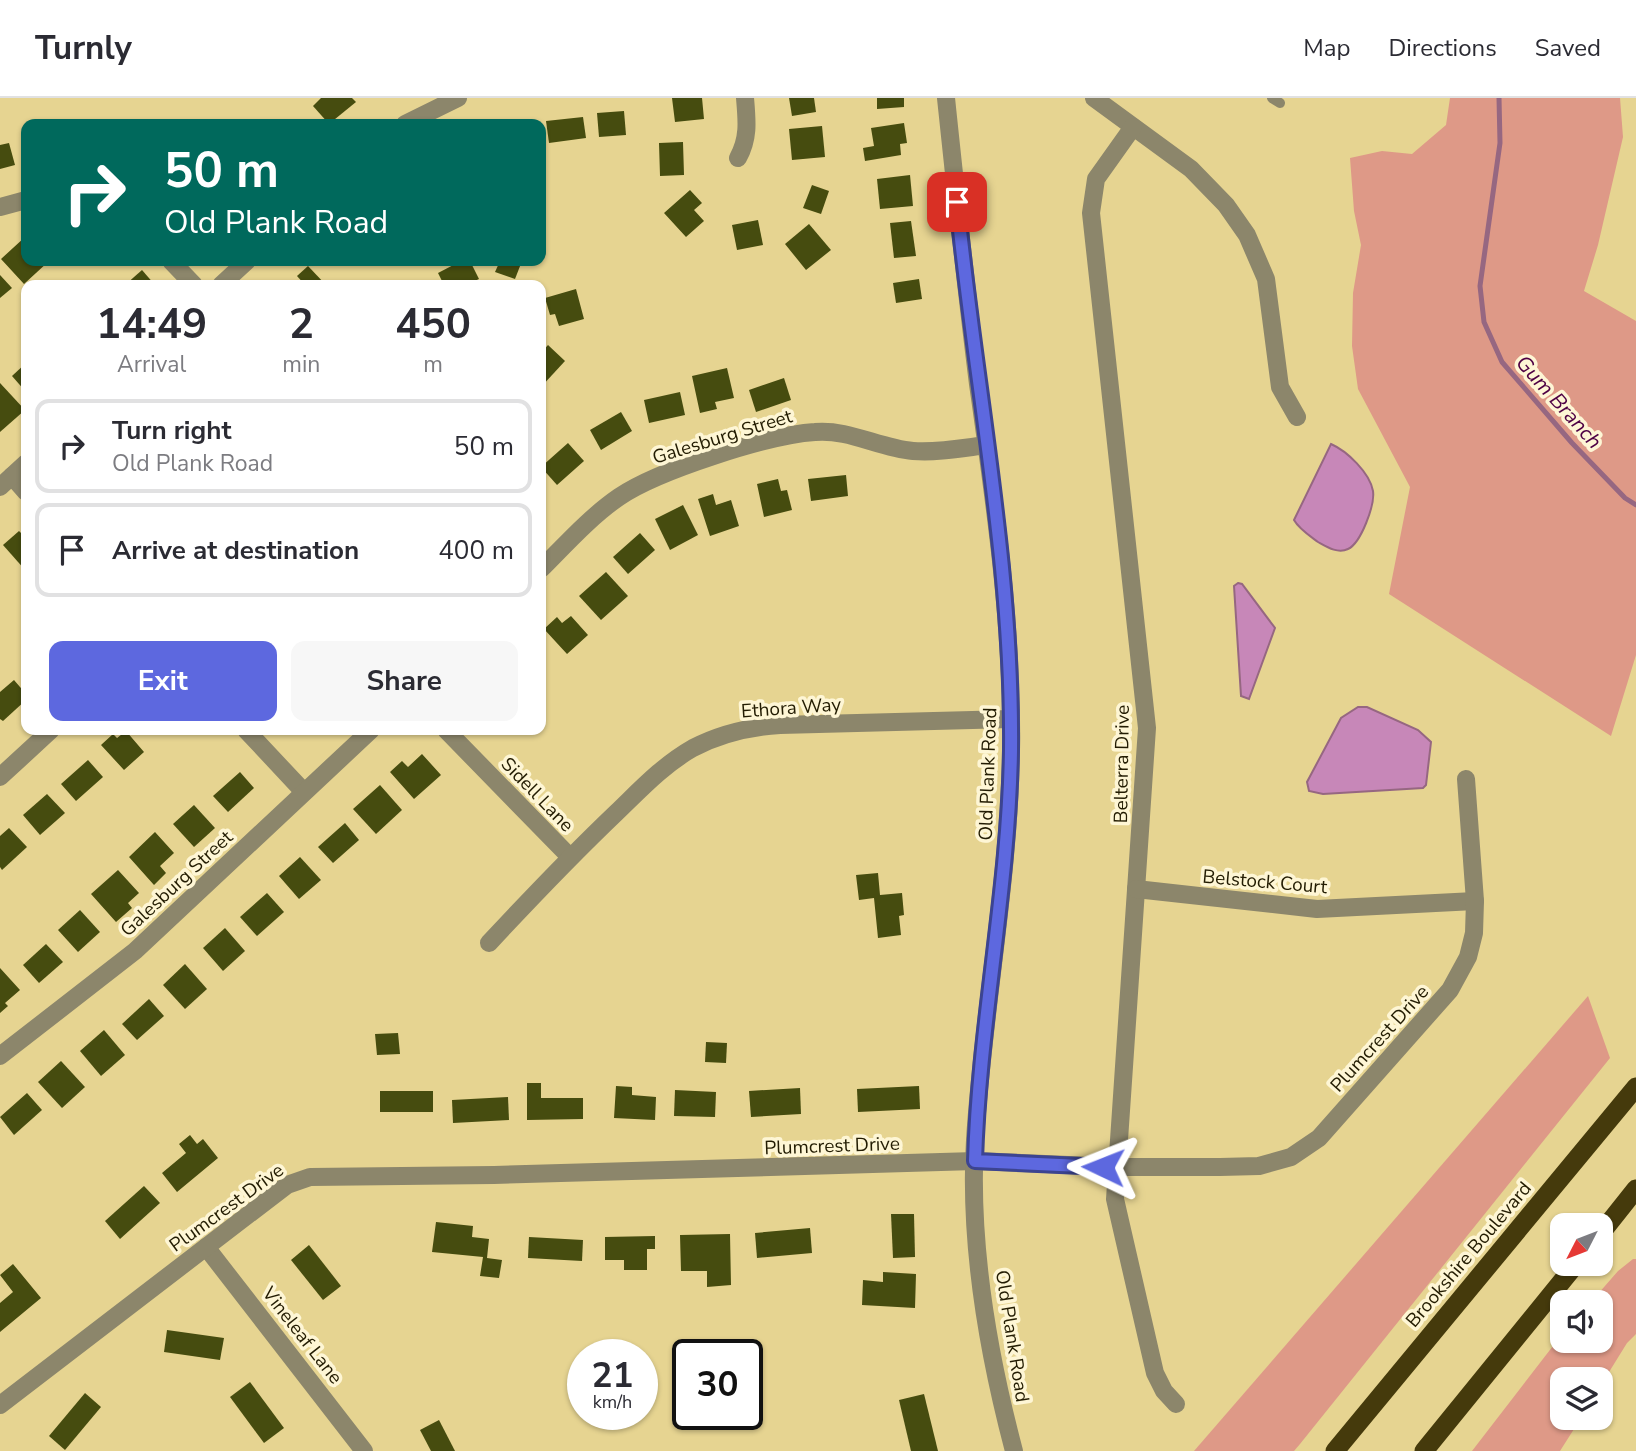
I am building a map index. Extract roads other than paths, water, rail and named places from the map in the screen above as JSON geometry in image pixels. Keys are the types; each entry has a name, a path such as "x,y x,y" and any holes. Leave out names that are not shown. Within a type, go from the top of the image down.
{"highway":[{"name":"Brookshire Boulevard","path":"1335,1451 1636,1087"},
{"path":"1614,1217 1636,1189"},
{"path":"1424,1451 1566,1276"}],"street":[{"path":"415,119 458,98"},
{"path":"738,158 746,144 746,98"},
{"name":"Old Plank Road","path":"946,98 962,254 1002,575 1011,719 1008,819 975,1161 980,1255 990,1346 1014,1451"},
{"path":"1094,98 1191,169 1226,205 1247,235 1266,279 1280,387 1297,416"},
{"name":"Belterra Drive","path":"1133,127 1096,179 1091,212 1147,727 1115,1199 1155,1373 1164,1391 1176,1404"},
{"path":"0,207 21,201"},
{"path":"176,266 189,280"},
{"path":"226,280 242,266"},
{"name":"Galesburg Street","path":"546,564 583,527 617,498 640,483 774,439 814,432 837,433 913,451 987,446"},
{"path":"6,482 21,468"},
{"name":"Ethora Way","path":"489,943 570,857 665,767 695,747 728,734 780,725 1011,719"},
{"path":"0,777 46,735"},
{"path":"251,735 304,792"},
{"name":"Galesburg Street","path":"0,1056 135,951 366,735"},
{"name":"Sidell Lane","path":"451,735 570,857"},
{"name":"Plumcrest Drive","path":"0,1405 287,1185 310,1177 494,1175 975,1161 1116,1167 1259,1166 1291,1157 1319,1138 1450,990 1468,957 1474,933 1475,901 1466,779"},
{"name":"Belstock Court","path":"1136,890 1317,909 1475,901"},
{"name":"Vineleaf Lane","path":"206,1247 364,1451"}],"waterway":[{"name":"Gum Branch","path":"1499,98 1500,143 1480,286 1484,322 1502,362 1572,443 1625,498 1636,505"}]}
